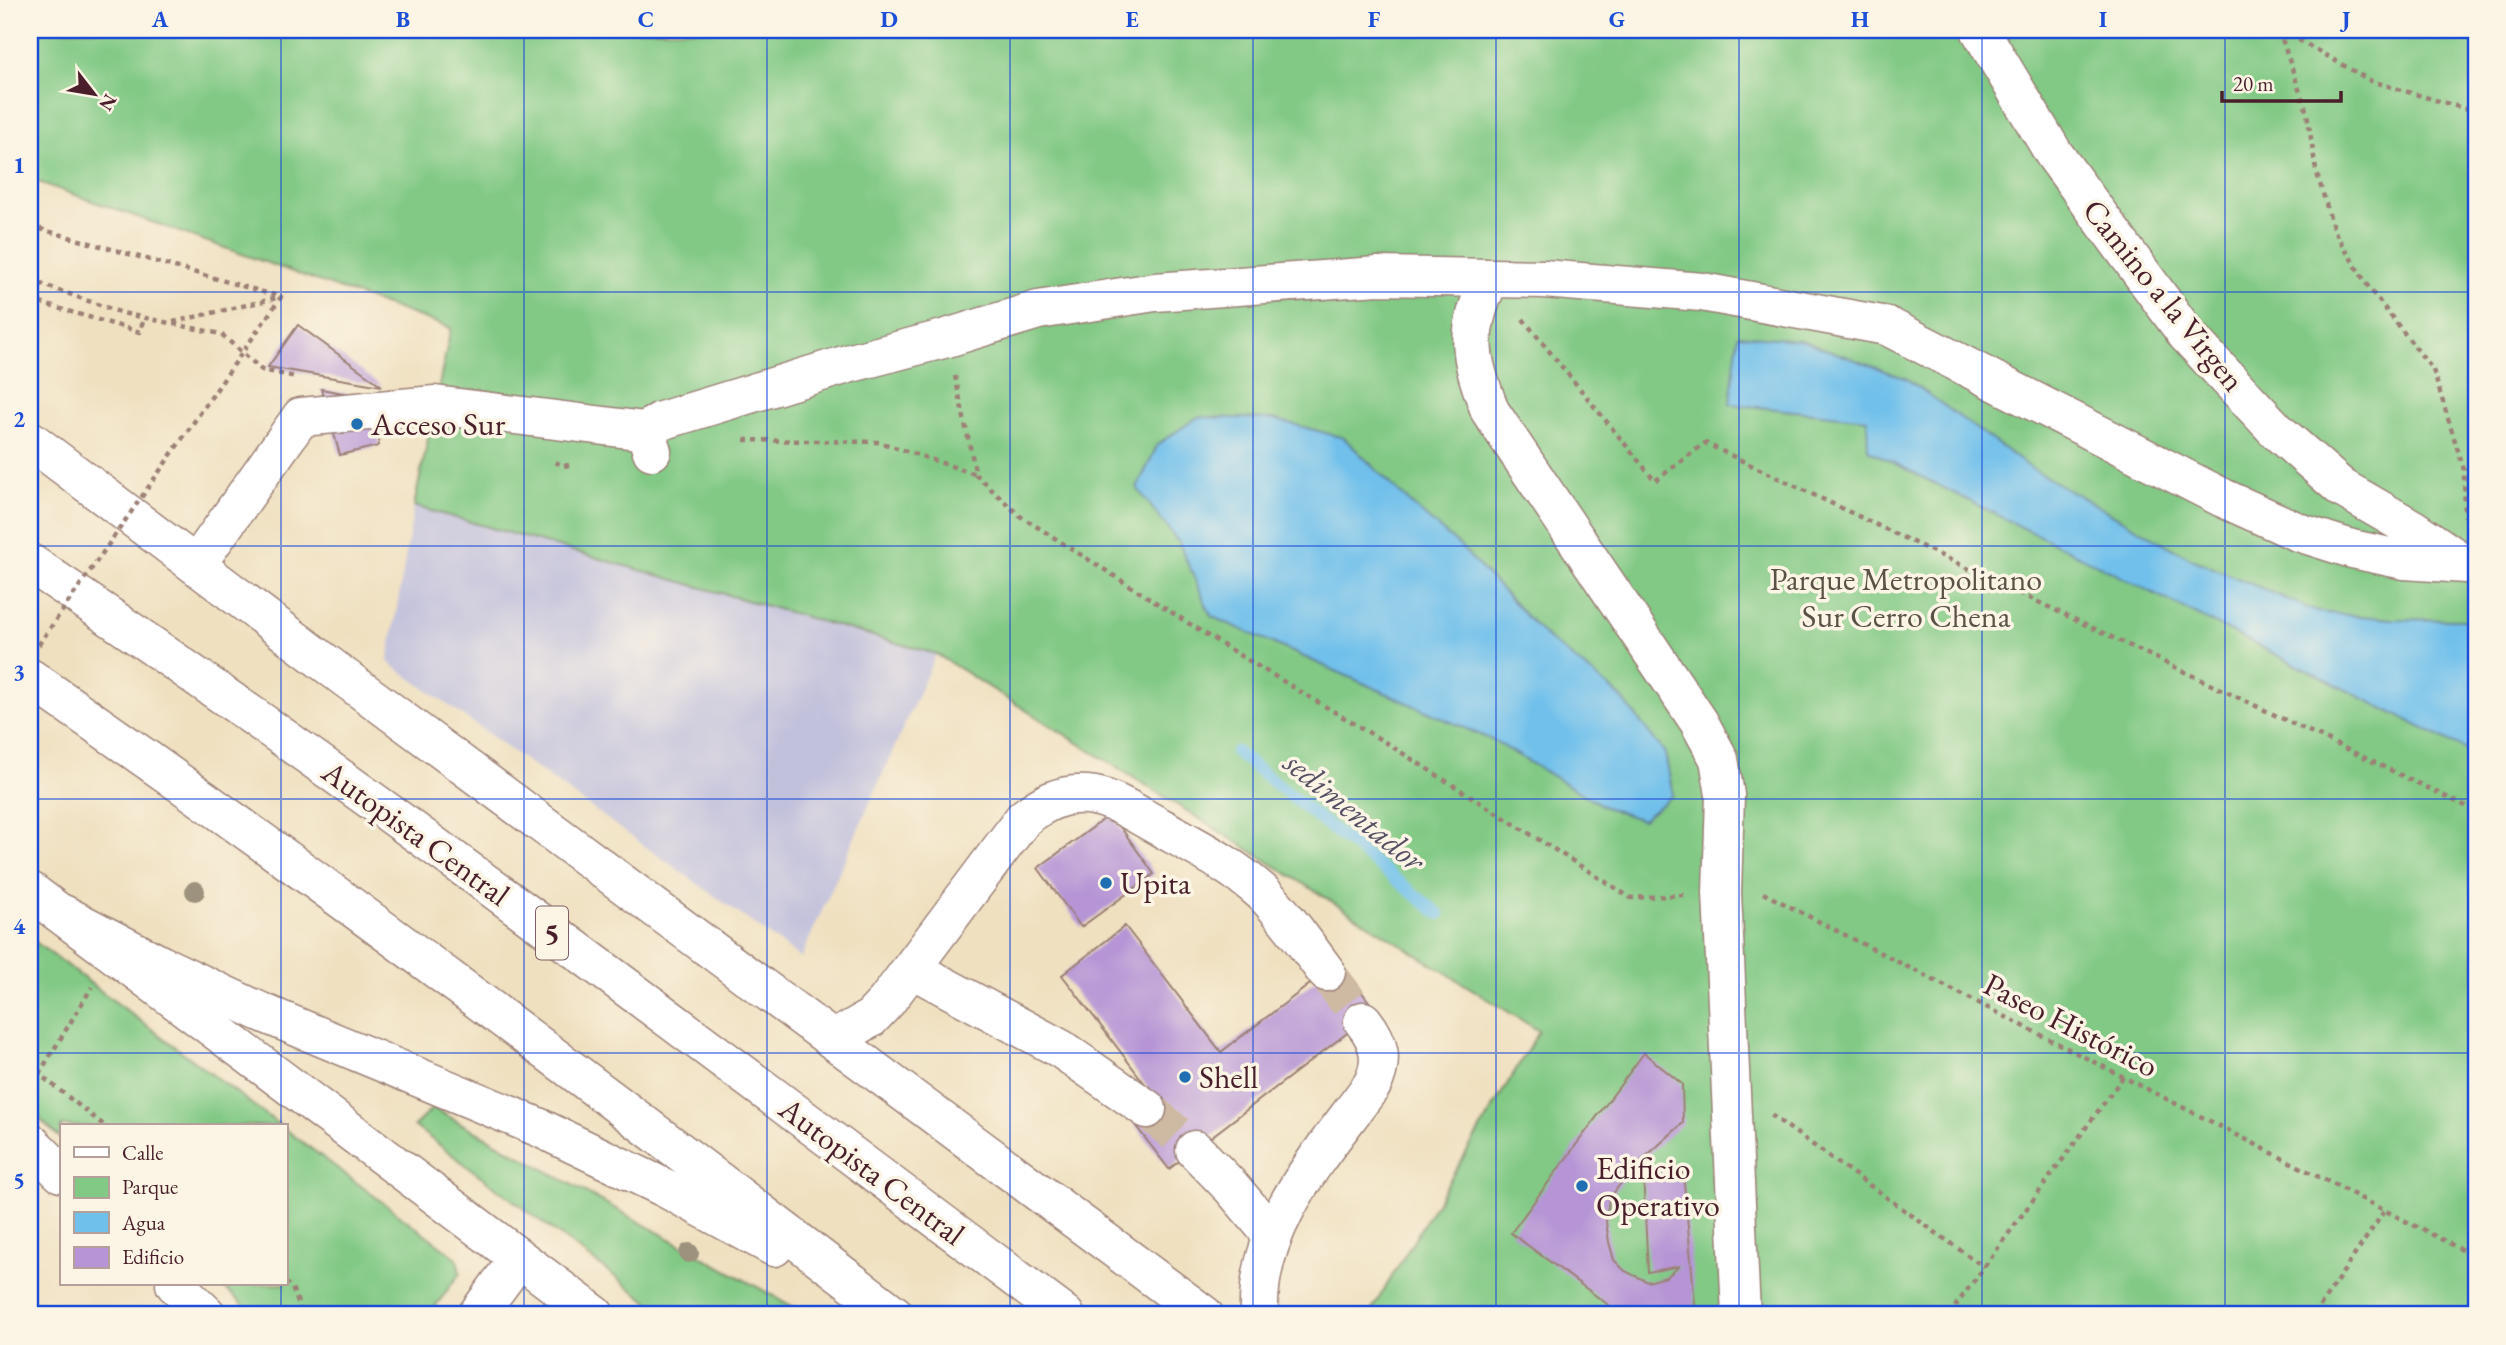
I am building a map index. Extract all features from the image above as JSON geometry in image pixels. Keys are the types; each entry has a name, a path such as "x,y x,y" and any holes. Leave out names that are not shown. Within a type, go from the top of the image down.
{"main road":[{"name":"Camino a la Virgen","path":"1980,30 2054,155 2187,335 2277,431 2342,488 2471,562"},
{"path":"196,565 301,417 435,405 648,441 661,421 1038,310 1155,292 1378,276 1544,279 1702,292 1887,326 2223,498 2298,533 2352,549 2404,560 2471,562"},
{"path":"1490,278 1472,321 1472,349 1476,374 1490,411 1699,722 1719,759 1724,795 1722,893 1741,1315"},
{"path":"30,440 1204,1315"},
{"name":"Autopista Central","path":"30,563 337,774 1065,1315"},
{"path":"30,678 368,917 893,1315"},
{"path":"833,1040 871,1018 912,969 1024,818 1053,799 1086,794 1115,802 1244,877 1280,912 1326,972"},
{"path":"30,891 595,1315"},
{"path":"63,914 161,965 261,1012 464,1095 603,1157 786,1254 893,1315"},
{"path":"912,969 1061,1049 1147,1109"},
{"path":"1259,1315 1259,1286 1272,1235 1298,1188 1373,1085 1378,1073 1379,1049 1363,1021"},
{"path":"30,1142 60,1172"},
{"path":"1195,1150 1272,1235"},
{"path":"477,1315 519,1258"},
{"path":"177,1286 207,1315"}],"path":[{"path":"2280,30 2307,113 2316,170 2334,231 2369,288 2433,370 2463,470 2471,562"},
{"path":"2280,30 2371,81 2476,112"},
{"path":"30,226 281,297"},
{"path":"1490,278 1655,481 1705,443 2476,811"},
{"path":"30,281 122,313"},
{"path":"169,323 281,297"},
{"path":"30,657 281,297"},
{"path":"30,300 140,332 144,317"},
{"name":"Paseo Histórico","path":"947,338 976,475 1020,516 1631,898 1757,890 2476,1257"},
{"path":"38,1074 96,980"},
{"path":"30,1064 38,1074 102,1124"},
{"path":"1949,1315 2123,1077"},
{"path":"1731,1086 1984,1267"},
{"path":"2314,1315 2385,1210"},
{"path":"287,1284 292,1289 303,1315"}],"shaded area":[{"path":"414,506 936,654 801,958 388,662"}],"green space":[{"name":"Parque Metropolitano Sur Cerro Chena","path":"30,30 2476,30 2476,1315 1369,1315 1539,1031 936,654 414,506 451,328 30,179"},
{"path":"30,938 278,1124 60,1124 60,1138 30,1110"},
{"path":"433,1108 808,1315 666,1315 414,1126"},
{"path":"287,1130 457,1258 460,1273 429,1315 255,1315 222,1286 287,1286"}],"water":[{"path":"1738,335 1801,340 1907,379 2032,469 2192,559 2318,612 2392,619 2463,620 2476,625 2476,737 2466,750 1868,450 1867,419 1730,404"},
{"path":"1198,417 1274,419 1344,438 1412,505 1461,547 1544,635 1620,696 1665,753 1673,795 1642,820 1605,807 1494,741 1211,616 1179,543 1137,488 1158,444"}],"building":[{"path":"298,325 382,386 268,367"},
{"name":"Acceso Sur","path":"321,389 388,401 378,446 340,455"},
{"path":"1111,814 1154,874 1081,927 1038,868"},
{"path":"1125,926 1221,1052 1339,962 1376,1011 1169,1169 1132,1121 1158,1101 1062,975"},
{"name":"Edificio Operativo","path":"1644,1053 1682,1084 1683,1123 1631,1170 1609,1199 1606,1222 1609,1242 1614,1260 1625,1271 1648,1282 1666,1277 1680,1266 1648,1272 1643,1173 1683,1172 1696,1315 1622,1315 1511,1233"}],"waterway":[{"name":"sedimentador","path":"1236,752 1439,914"}],"tunnel":[{"path":"1326,972 1363,1021"},
{"path":"1147,1109 1195,1150"}],"place":[{"name":"Acceso Sur","path":"357,424"},
{"name":"Upita","path":"1106,883"},
{"name":"Shell","path":"1185,1077"},
{"name":"Edificio Operativo","path":"1582,1186"}]}
